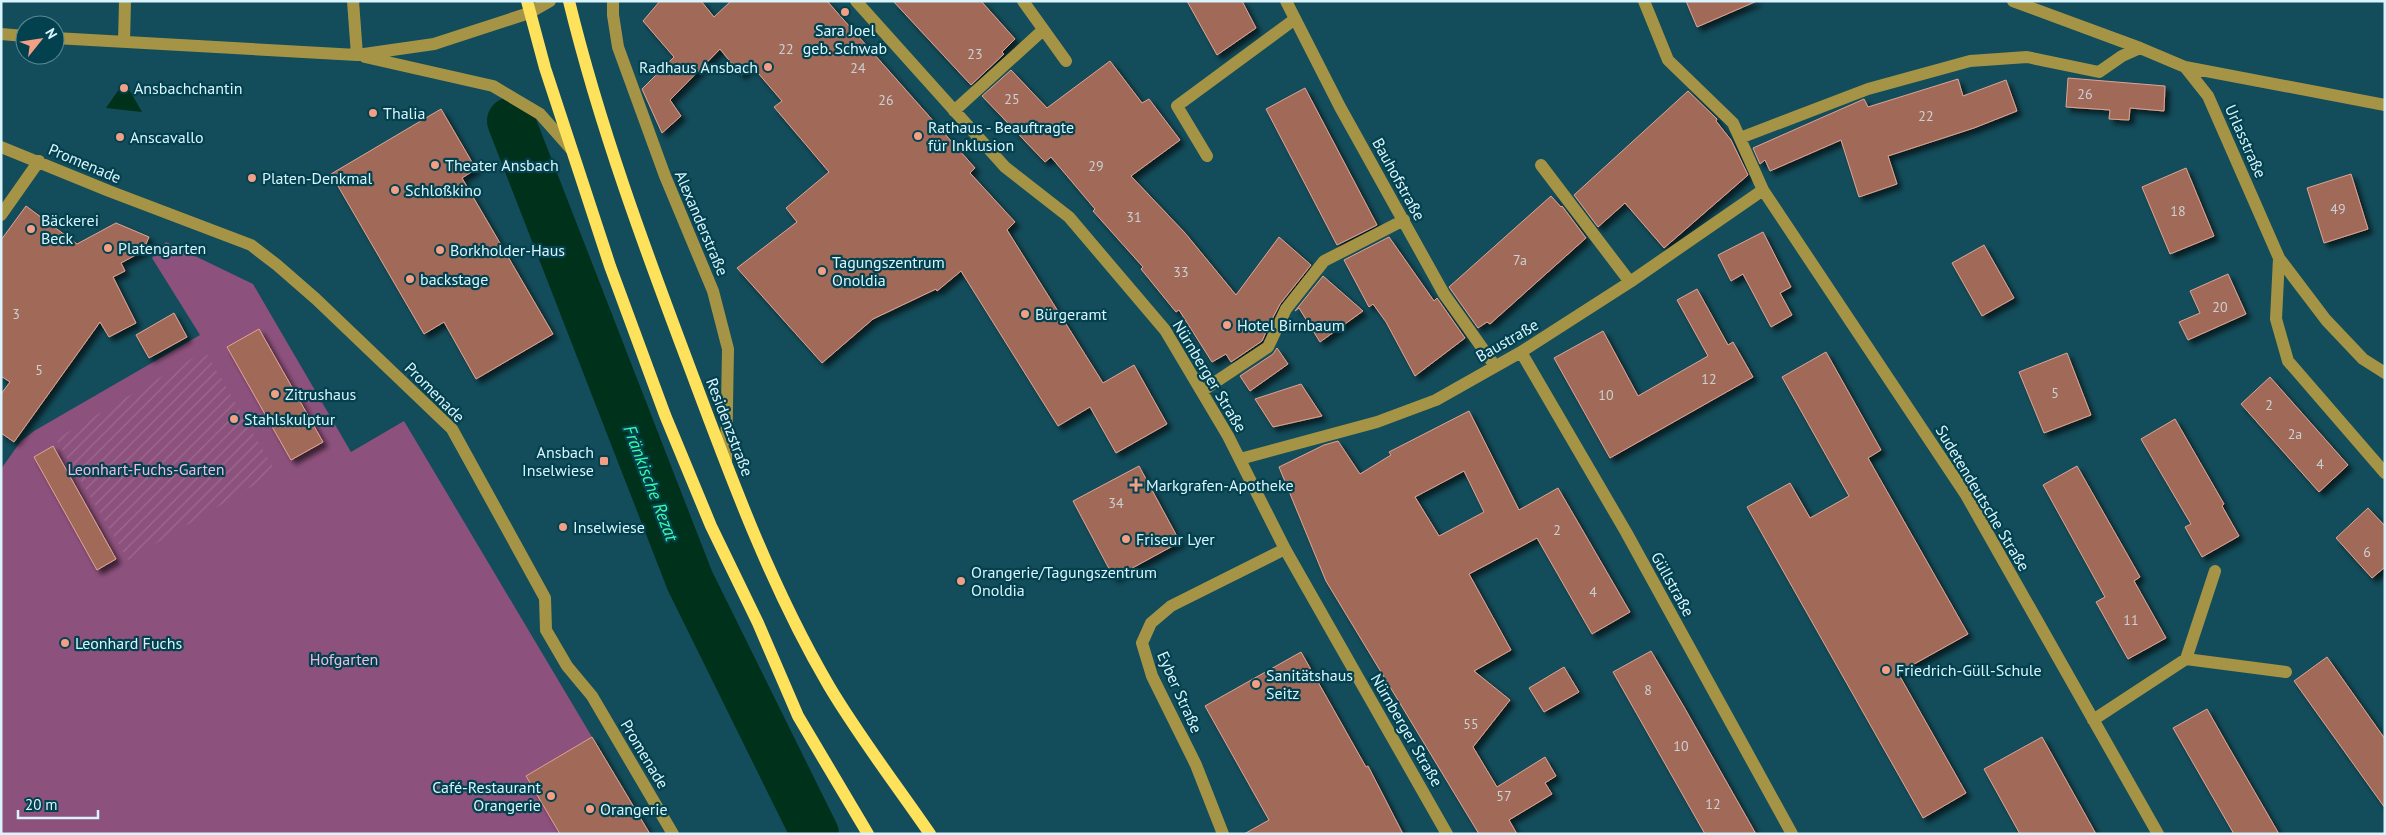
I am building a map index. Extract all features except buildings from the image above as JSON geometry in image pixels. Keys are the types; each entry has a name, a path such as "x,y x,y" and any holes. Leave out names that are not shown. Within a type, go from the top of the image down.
{"main road":[{"name":"Residenzstraße","path":"568,1 582,58 624,192 726,465 788,608 830,686 930,834"},
{"path":"528,7 571,149 610,266 654,387 712,526 758,623 798,716 868,834"}],"street":[{"path":"124,42 125,1"},
{"path":"353,1 357,55"},
{"path":"357,55 434,44 528,7 550,1"},
{"name":"Alexanderstraße","path":"613,1 613,15 618,47 652,144 714,291 728,349 726,465"},
{"name":"Nürnberger Straße","path":"856,1 1005,167 1069,217 1165,330 1202,391 1240,459 1285,549 1447,834"},
{"path":"1023,1 1066,61"},
{"name":"Bauhofstraße","path":"1286,1 1340,107 1444,294 1495,366"},
{"name":"Sudetendeutsche Straße","path":"1644,1 1668,60 1734,123 1763,190 1966,495 2158,834"},
{"name":"Urlasstraße","path":"2013,1 2140,48 2185,67 2208,96 2279,258 2326,320 2364,359 2385,372"},
{"path":"1208,156 1177,106 1295,19"},
{"path":"954,111 1043,30"},
{"path":"1,34 15,35"},
{"path":"65,39 357,55 493,86 540,114 571,149"},
{"path":"1740,138 1868,89 1970,61 2027,57 2099,72 2122,56 2140,48"},
{"path":"2185,67 2385,105"},
{"name":"Promenade","path":"1,147 109,191 251,245 316,299 452,429 545,598 546,630 567,666 592,696 673,834"},
{"path":"1,215 39,161"},
{"path":"1541,165 1630,282"},
{"name":"Baustraße","path":"1240,459 1377,422 1436,400 1521,352 1630,282 1763,190"},
{"path":"1202,391 1268,347 1286,309 1324,261 1404,220"},
{"path":"2279,258 2276,319 2288,361 2385,473"},
{"name":"Güllstraße","path":"1521,352 1626,532 1792,834"},
{"name":"Eyber Straße","path":"1222,834 1196,765 1152,676 1142,643 1151,624 1171,606 1285,549"},
{"path":"2093,720 2186,660 2216,571"},
{"path":"2186,660 2286,672"}],"green space":[{"name":"Hofgarten","path":"166,242 253,284 351,452 404,421 592,737 526,776 560,834 1,834 1,469 21,441 34,431 200,335 152,258"},
{"name":"Leonhart-Fuchs-Garten","path":"205,351 276,472 128,560 56,439"}],"shaded area":[{"path":"122,85 127,86 142,112 106,108"}],"waterway":[{"name":"Fränkische Rezat","path":"511,121 690,581 815,834"}],"place":[{"name":"Sara Joel geb. Schwab","path":"845,12"},
{"name":"Radhaus Ansbach","path":"768,67"},
{"name":"Ansbachchantin","path":"124,88"},
{"name":"Thalia","path":"373,113"},
{"name":"Rathaus - Beauftragte für Inklusion","path":"918,136"},
{"name":"Anscavallo","path":"120,137"},
{"name":"Theater Ansbach","path":"435,165"},
{"name":"Platen-Denkmal","path":"252,178"},
{"name":"Schloßkino","path":"395,190"},
{"name":"Bäckerei Beck","path":"31,229"},
{"name":"Platengarten","path":"108,248"},
{"name":"Borkholder-Haus","path":"440,250"},
{"name":"Tagungszentrum Onoldia","path":"822,271"},
{"name":"backstage","path":"410,279"},
{"name":"Bürgeramt","path":"1025,314"},
{"name":"Hotel Birnbaum","path":"1227,325"},
{"name":"Zitrushaus","path":"275,394"},
{"name":"Stahlskulptur","path":"234,419"},
{"name":"Ansbach Inselwiese","path":"604,461"},
{"name":"Markgrafen-Apotheke","path":"1136,485"},
{"name":"Inselwiese","path":"563,527"},
{"name":"Friseur Lyer","path":"1126,539"},
{"name":"Orangerie/Tagungszentrum Onoldia","path":"961,581"},
{"name":"Leonhard Fuchs","path":"65,643"},
{"name":"Friedrich-Güll-Schule","path":"1886,670"},
{"name":"Sanitätshaus Seitz","path":"1256,684"},
{"name":"Café-Restaurant Orangerie","path":"551,796"},
{"name":"Orangerie","path":"590,809"}]}
